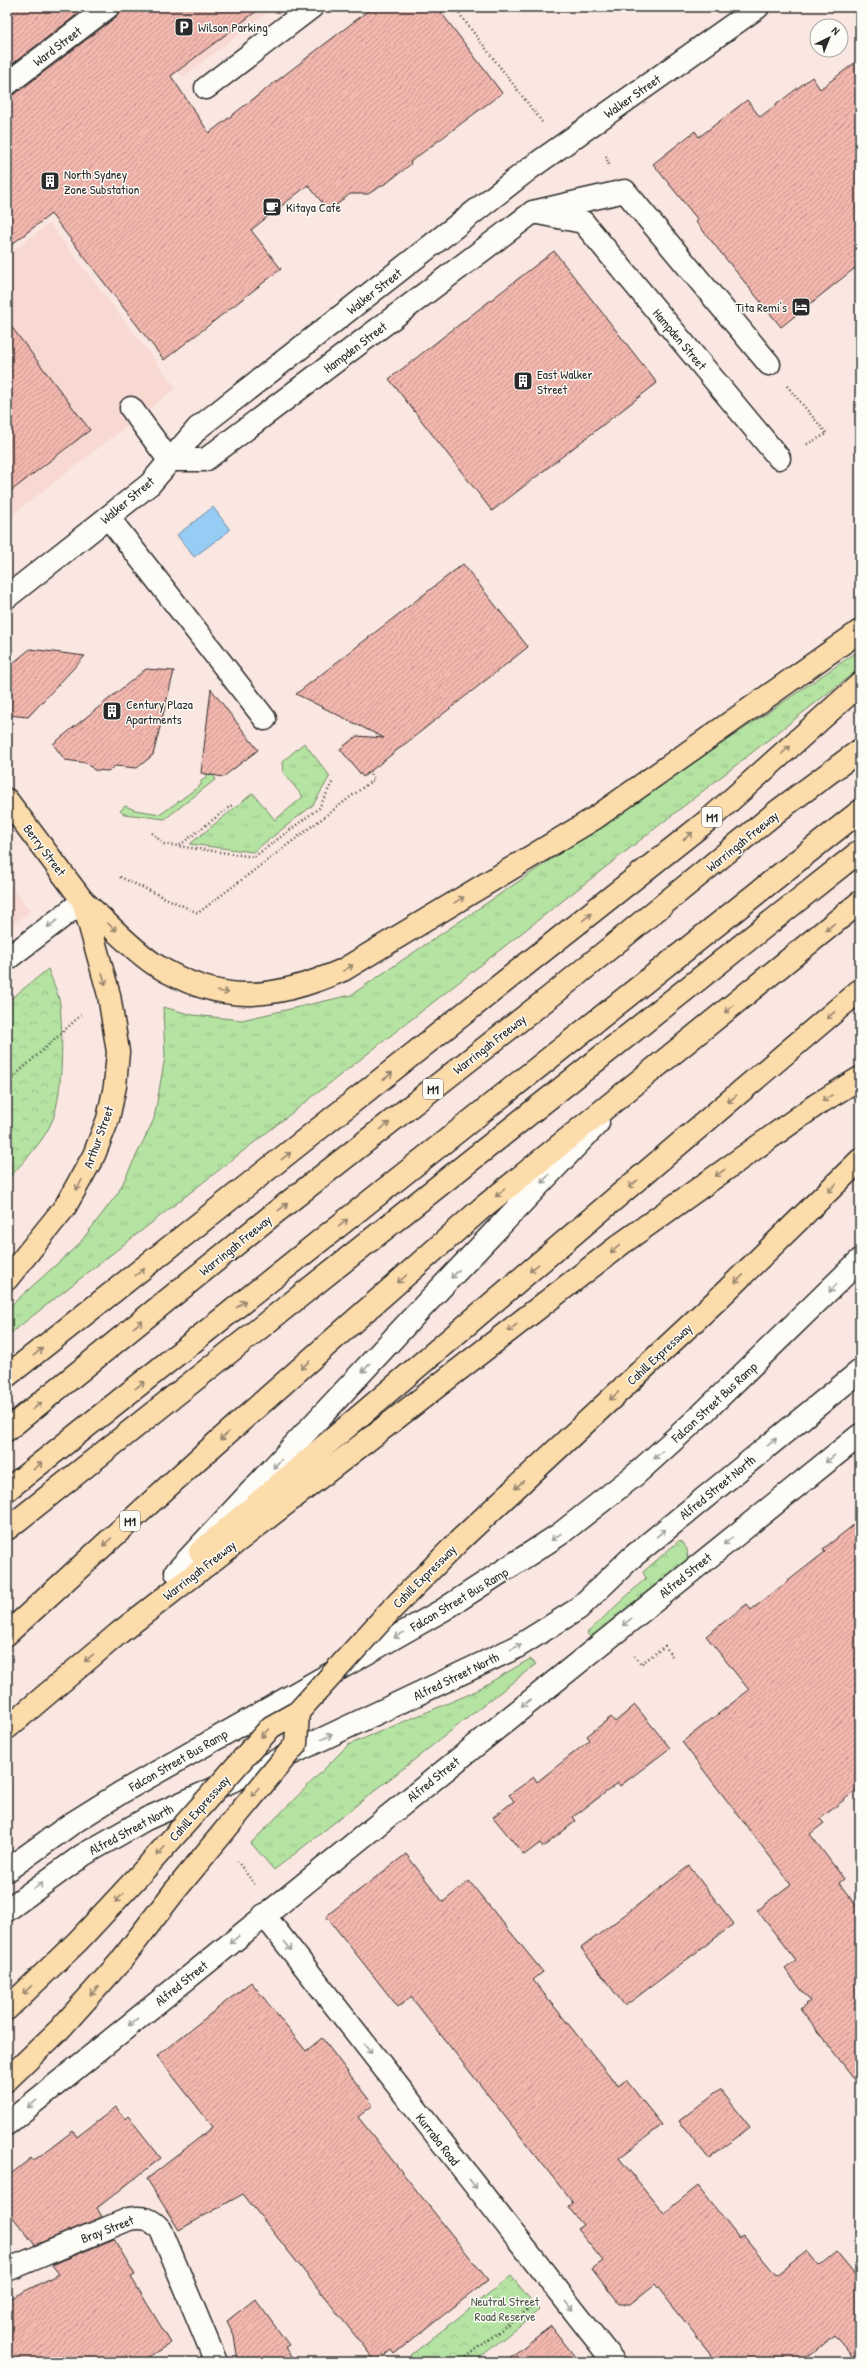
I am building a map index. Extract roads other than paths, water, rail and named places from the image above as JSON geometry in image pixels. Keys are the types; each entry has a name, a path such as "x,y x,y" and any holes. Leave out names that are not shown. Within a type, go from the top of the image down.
{"main road":[{"path":"83,901 154,964 187,980 219,992 246,994 278,993 316,982 344,970 595,818 860,631"},
{"name":"M1","path":"7,1376 712,817 860,684"},
{"name":"Warringah Freeway","path":"7,1430 276,1212 556,992 779,810 860,750"},
{"name":"Berry Street","path":"7,800 83,901"},
{"path":"7,1490 860,811"},
{"path":"7,1529 860,851"},
{"name":"Arthur Street","path":"7,1279 47,1231 81,1181 108,1119 115,1086 118,1052 115,1025 83,901"},
{"name":"Warringah Freeway","path":"7,1634 197,1460 482,1208 630,1090 860,902"},
{"path":"119,1632 176,1572 860,990"},
{"name":"Warringah Freeway","path":"7,1728 119,1632 621,1244 816,1105 860,1078"},
{"name":"Cahill Expressway","path":"7,2009 78,1941 145,1869 271,1727 298,1712 389,1612 461,1539 718,1299 860,1160"},
{"path":"7,2080 60,2030 120,1962 174,1892 296,1744 298,1712"}],"street":[{"path":"206,88 312,7"},
{"name":"Walker Street","path":"7,597 150,484 198,428 529,169 758,7"},
{"name":"Ward Street","path":"7,84 96,11"},
{"name":"Hampden Street","path":"170,460 205,460 533,212 625,191 769,364"},
{"name":"Hampden Street","path":"533,212 583,222 779,458"},
{"path":"131,408 170,460"},
{"path":"108,517 265,719"},
{"path":"7,959 83,901"},
{"name":"Warringah Freeway","path":"176,1572 416,1314 630,1090"},
{"name":"Falcon Street Bus Ramp","path":"7,1870 71,1824 122,1792 443,1610 560,1534 635,1475 700,1416 860,1260"},
{"name":"Alfred Street North","path":"7,1910 83,1855 146,1819 263,1767 504,1653 578,1609 630,1558 860,1371"},
{"name":"Alfred Street","path":"7,2124 860,1435"},
{"name":"Kurraba Road","path":"264,1916 554,2288 614,2362"},
{"name":"Bray Street","path":"7,2270 130,2218 139,2217 149,2219 161,2230 216,2362"}],"water":[{"path":"213,507 230,530 194,557 177,535"}],"place":[{"name":"Wilson Parking","path":"184,27"},
{"name":"North Sydney Zone Substation","path":"50,181"},
{"name":"Kitaya Cafe","path":"272,207"},
{"name":"Tita Remi's","path":"801,307"},
{"name":"East Walker Street","path":"523,381"},
{"name":"Century Plaza Apartments","path":"112,711"}],"park label":[{"name":"Neutral Street Road Reserve","path":"505,2308"}]}
